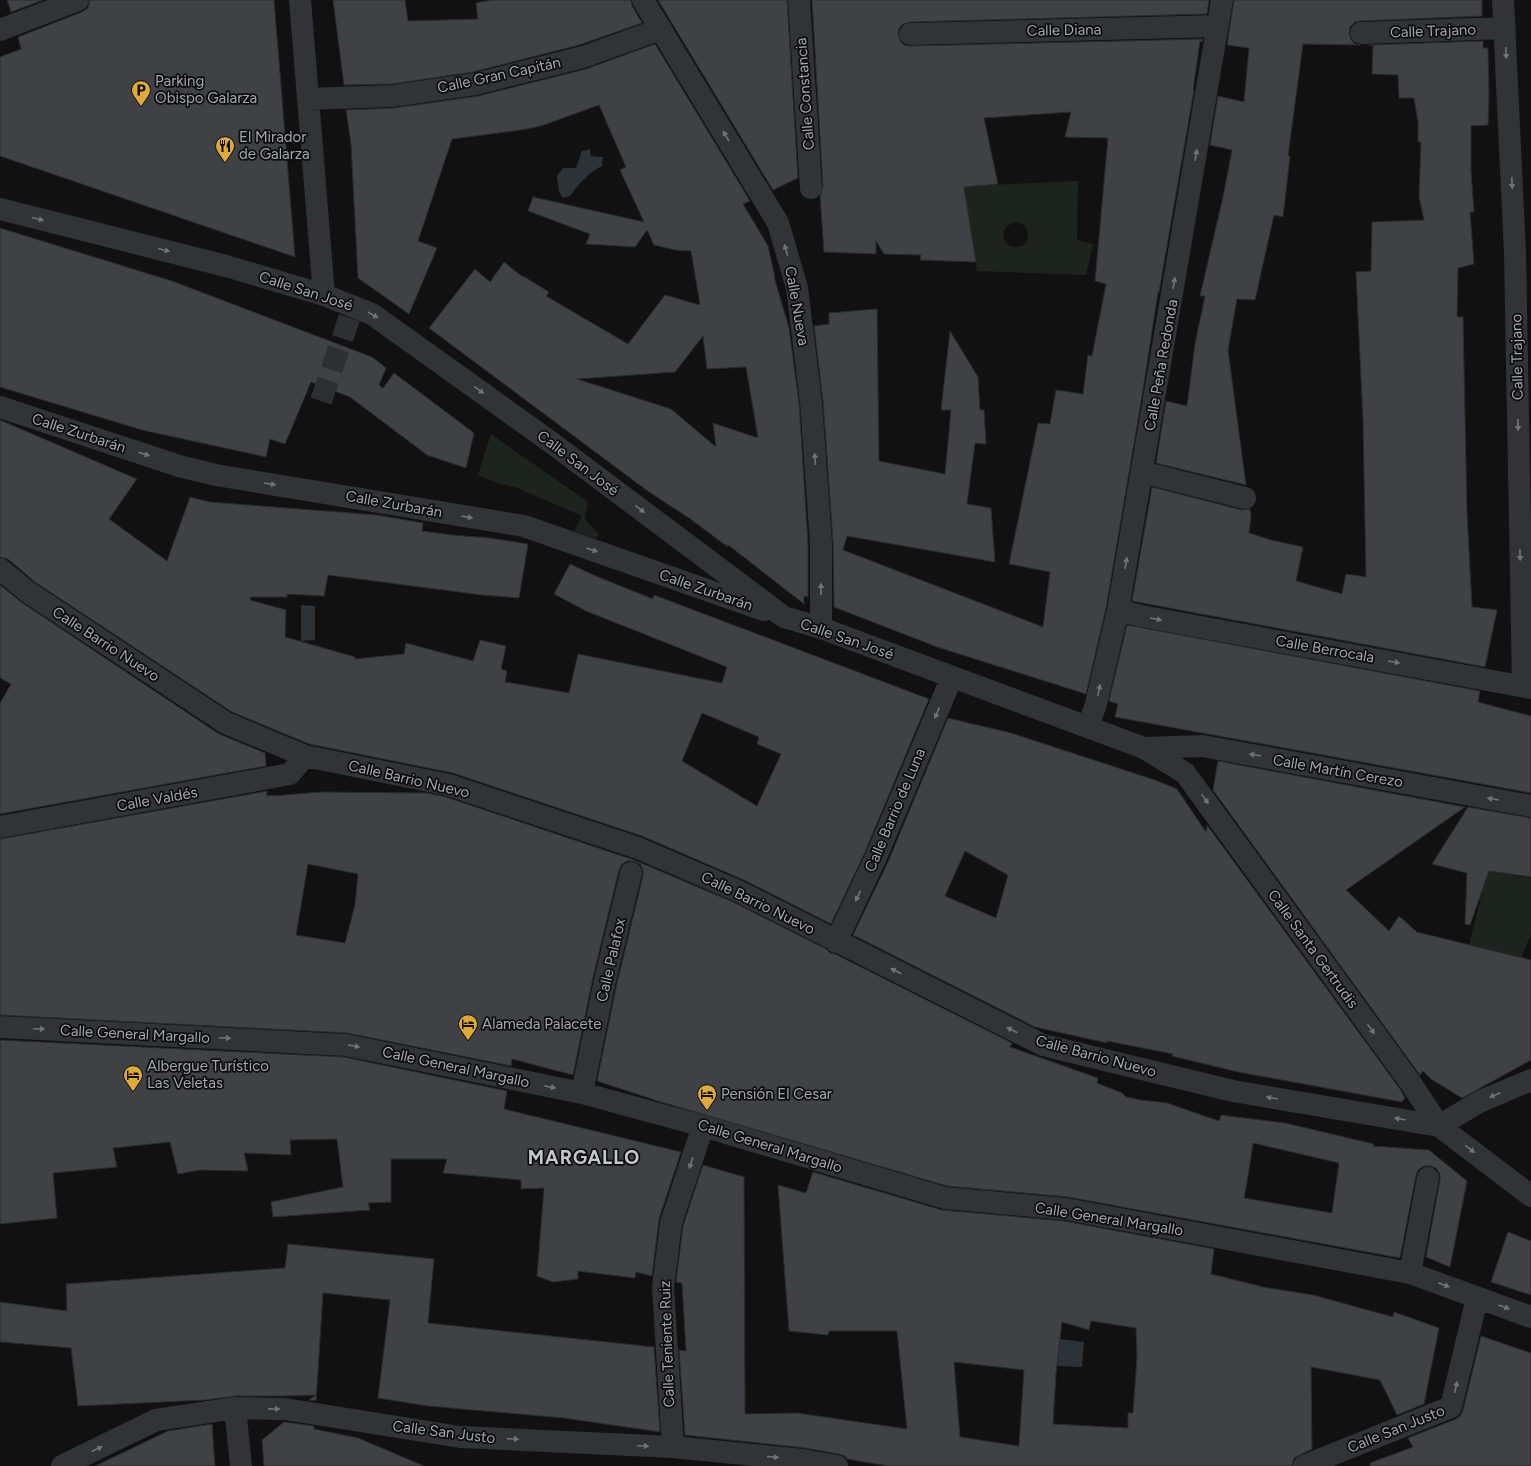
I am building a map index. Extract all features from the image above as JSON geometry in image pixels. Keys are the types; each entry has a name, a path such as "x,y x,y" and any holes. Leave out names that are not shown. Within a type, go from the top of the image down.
{"street":[{"path":"0,30 78,0"},
{"path":"300,0 324,295"},
{"name":"Calle Nueva","path":"643,0 778,223 797,288 811,402 821,543 821,628"},
{"name":"Calle Constancia","path":"799,0 811,188"},
{"name":"Calle Peña Redonda","path":"1088,727 1096,704 1118,610 1222,0"},
{"name":"Calle Trajano","path":"1503,0 1515,253 1527,687"},
{"name":"Calle Diana","path":"910,34 1218,26"},
{"name":"Calle Trajano","path":"1361,33 1505,28"},
{"name":"Calle Gran Capitán","path":"308,99 392,96 475,84 583,56 661,29"},
{"name":"Calle San José","path":"0,209 226,266 324,295 372,314 552,443 784,617 821,628 1144,748"},
{"name":"Calle Zurbarán","path":"0,407 179,466 216,475 524,526 784,617"},
{"path":"1142,472 1245,498"},
{"name":"Calle Barrio Nuevo","path":"0,569 28,592 226,724 305,756 449,785 638,848 738,891 836,942 1043,1045 1233,1091 1439,1126 1531,1196"},
{"name":"Calle Berrocala","path":"1118,610 1141,616 1527,687"},
{"name":"Calle Barrio de Luna","path":"836,942 876,857 952,677"},
{"path":"1186,773 1186,761 1191,752 1203,746"},
{"name":"Calle Martín Cerezo","path":"1144,748 1203,746 1531,806"},
{"name":"Calle Santa Gertrudis","path":"1144,748 1186,773 1410,1082 1439,1126"},
{"name":"Calle Valdés","path":"0,827 290,774 305,756"},
{"name":"Calle Palafox","path":"582,1093 605,980 631,874"},
{"name":"Calle General Margallo","path":"0,1027 346,1045 582,1093 703,1126 945,1198 1066,1209 1410,1273 1531,1317"},
{"path":"1439,1126 1479,1102 1531,1080"},
{"name":"Calle Teniente Ruiz","path":"672,1447 663,1287 671,1223 703,1126"},
{"path":"1410,1273 1428,1178"},
{"name":"Calle San Justo","path":"1304,1466 1451,1407 1477,1298"},
{"path":"235,1408 241,1466"},
{"name":"Calle San Justo","path":"62,1466 156,1420 235,1408 285,1409 460,1437 672,1447 803,1460 837,1466"}],"shaded area":[{"path":"590,149 591,156 603,157 602,166 589,175 570,196 563,198 559,192 557,176 563,168 576,168 582,151"},
{"path":"1078,181 1077,240 1093,244 1086,275 977,271 964,186","holes":["1015,222 1025,226 1028,235 1026,243 1019,247 1013,247 1008,245 1005,241 1003,236 1004,230"]},
{"path":"491,434 588,502 585,519 599,534 596,539 574,531 582,516 515,487 499,484 478,475"},
{"path":"301,605 315,606 315,640 301,641"},
{"path":"1489,871 1531,878 1531,934 1521,958 1469,945"},
{"path":"1060,1339 1084,1342 1082,1367 1057,1366"}],"building":[{"path":"7,0 43,0 11,12"},
{"name":"Parking Obispo Galarza","path":"90,0 274,0 295,257 0,156 0,57 21,49 18,37 82,12 88,8"},
{"path":"333,0 405,0 408,21 478,19 476,3 492,0 631,0 632,6 642,23 579,45 473,72 391,84 344,85"},
{"path":"658,0 787,0 798,178 773,190"},
{"path":"812,0 1209,0 1207,14 910,22 903,24 899,28 898,34 900,41 904,45 910,46 1203,39 1202,42 1200,41 1194,90 1158,292 1106,608 1086,694 937,647 834,607 833,542 823,401 814,326 829,324 829,313 877,309 879,461 945,474 951,410 941,410 950,331 978,377 980,410 984,410 986,444 975,443 967,504 991,508 995,562 847,536 843,550 1043,627 1050,572 1009,564 1038,423 1050,424 1056,390 1083,394 1088,355 1092,356 1106,284 1095,281 1108,138 1065,137 1071,112 984,118 998,184 964,187 976,262 920,260 921,255 884,254 876,241 876,254 824,252 820,196 823,187"},
{"path":"1234,0 1482,0 1482,16 1360,21 1355,22 1350,27 1349,33 1351,40 1355,44 1360,45 1303,44 1288,156 1290,156 1283,217 1274,215 1255,300 1237,299 1228,350 1246,485 1156,463 1166,401 1187,406 1195,344 1205,296 1200,296 1223,197 1232,150 1210,145 1218,96 1244,102 1249,48 1227,45"},
{"path":"1483,41 1483,48 1488,48 1488,125 1471,126 1471,171 1474,212 1470,212 1474,264 1458,268 1457,317 1463,317 1467,512 1472,607 1497,610 1485,667 1132,601 1152,487 1242,510 1250,509 1251,517 1249,533 1271,540 1303,547 1296,581 1342,594 1346,574 1366,577 1363,421 1356,272 1371,271 1372,222 1424,220 1419,197 1421,142 1418,142 1418,122 1414,98 1399,98 1398,75 1372,74 1373,45 1369,45"},
{"path":"655,44 750,201 743,204 768,246 774,277 789,328 799,403 808,543 808,597 804,596 804,604 727,544 728,547 689,518 649,492 429,328 475,269 490,282 504,262 523,277 549,292 546,296 628,344 665,295 700,305 691,251 675,250 654,245 647,230 635,247 586,244 590,234 528,211 533,197 644,222 620,170 626,167 599,105 541,126 452,139 418,241 437,248 409,314 358,278 351,144 346,110 394,108 478,96 586,69","holes":["703,336 707,369 746,367 758,438 713,423 716,447 671,409 577,379 675,372"]},
{"path":"0,228 172,281 372,357 386,368 379,385 383,388 394,373 474,433 466,468 427,455 350,397 311,382 285,444 270,439 266,457 142,430 0,387"},
{"path":"0,420 137,479 109,519 167,561 190,497 210,502 377,515 423,523 422,531 490,538 528,544 519,598 482,595 328,575 324,596 287,594 287,597 251,597 250,600 286,610 285,637 355,657 355,659 404,654 406,643 473,661 480,640 506,646 501,669 507,671 505,683 569,693 578,654 722,683 727,667 586,611 554,594 570,564 653,599 654,595 929,699 865,852 831,924 744,880 642,836 453,773 309,744 232,712 35,582 8,559 0,557","holes":["702,713 759,737 757,744 781,754 757,806 682,761"]},
{"path":"0,585 21,602 219,734 265,753 266,766 0,814 0,703 11,684 0,678"},
{"path":"1127,625 1480,691 1478,702 1531,716 1531,793 1115,717 1118,704 1109,701"},
{"path":"948,718 1011,733 1155,780 1177,789 1206,832 1207,825 1400,1089 1405,1098 1402,1102 1238,1072 1172,1056 1173,1054 1107,1041 1107,1043 1035,1027 853,935 888,862","holes":["965,851 1008,875 996,918 945,896"]},
{"path":"1218,761 1465,807 1346,890 1389,931 1399,916 1417,932 1531,960 1531,1060 1462,1098 1431,1079 1423,1071 1420,1075 1213,790"},
{"path":"267,791 267,796 321,792 427,793 446,797 634,860 733,902 826,949 830,953 835,954 1012,1043 1010,1047 1098,1078 1097,1083 1122,1093 1126,1097 1167,1103 1219,1121 1221,1115 1285,1123 1374,1144 1373,1146 1429,1150 1467,1181 1450,1267 1426,1257 1440,1180 1440,1174 1436,1168 1431,1166 1424,1166 1418,1170 1416,1175 1400,1258 1068,1197 947,1186 658,1101 597,1081 617,983 643,876 643,870 640,864 634,861 627,861 622,864 619,870 593,977 573,1075 512,1059 511,1066 347,1033 0,1015 0,839","holes":["308,864 358,874 355,905 345,943 296,935","1253,1143 1339,1163 1332,1213 1244,1198"]},
{"path":"1468,807 1531,818 1531,877 1489,871 1470,925 1465,924 1467,873 1432,864"},
{"path":"0,1040 344,1057 507,1091 504,1109 681,1152 659,1219 652,1276 636,1272 635,1278 578,1271 578,1279 553,1282 537,1276 544,1188 521,1189 521,1180 443,1173 447,1159 391,1159 391,1202 368,1203 370,1210 273,1217 271,1202 343,1187 337,1139 290,1140 291,1155 244,1153 248,1171 200,1170 178,1174 170,1142 113,1148 117,1167 53,1173 57,1218 0,1224"},
{"path":"703,1165 744,1177 745,1414 797,1413 907,1429 897,1331 829,1331 828,1335 789,1331 778,1185 806,1193 813,1172 942,1210 1064,1221 1214,1249 1211,1274 1263,1287 1313,1295 1393,1317 1394,1312 1439,1328 1424,1404 1397,1415 1380,1380 1311,1367 1312,1449 1294,1458 1292,1466 888,1466 847,1459 845,1456 839,1454 805,1448 685,1435 679,1350 686,1351 682,1283 676,1282 683,1226","holes":["1091,1321 1136,1328 1137,1357 1133,1413 1128,1413 1128,1428 1053,1424 1056,1373 1062,1322 1089,1330","954,1362 1024,1370 1019,1446 960,1437"]},
{"path":"1508,1232 1531,1241 1531,1295 1491,1282"},
{"path":"288,1244 434,1259 428,1323 654,1347 660,1432 564,1418 428,1406 378,1398 390,1300 323,1293 316,1401 309,1400 316,1395 235,1396 205,1400 78,1406 71,1348 0,1342 0,1302 67,1311 66,1284 285,1268"},
{"path":"1481,1336 1531,1353 1531,1466 1370,1466 1370,1463 1413,1447 1408,1438 1456,1419 1461,1415"},
{"path":"284,1422 314,1426 314,1429 358,1438 424,1466 264,1466 262,1440"},
{"path":"212,1424 215,1466 95,1466 168,1431"}],"tunnel":[{"path":"321,401 353,307"}],"place":[{"name":"Parking Obispo Galarza","path":"141,107"},
{"name":"El Mirador de Galarza","path":"225,163"},
{"name":"Alameda Palacete","path":"468,1041"},
{"name":"Albergue Turístico Las Veletas","path":"133,1092"},
{"name":"Pensión El Cesar","path":"707,1111"}],"district":[{"name":"MARGALLO","path":"584,1157"}]}
